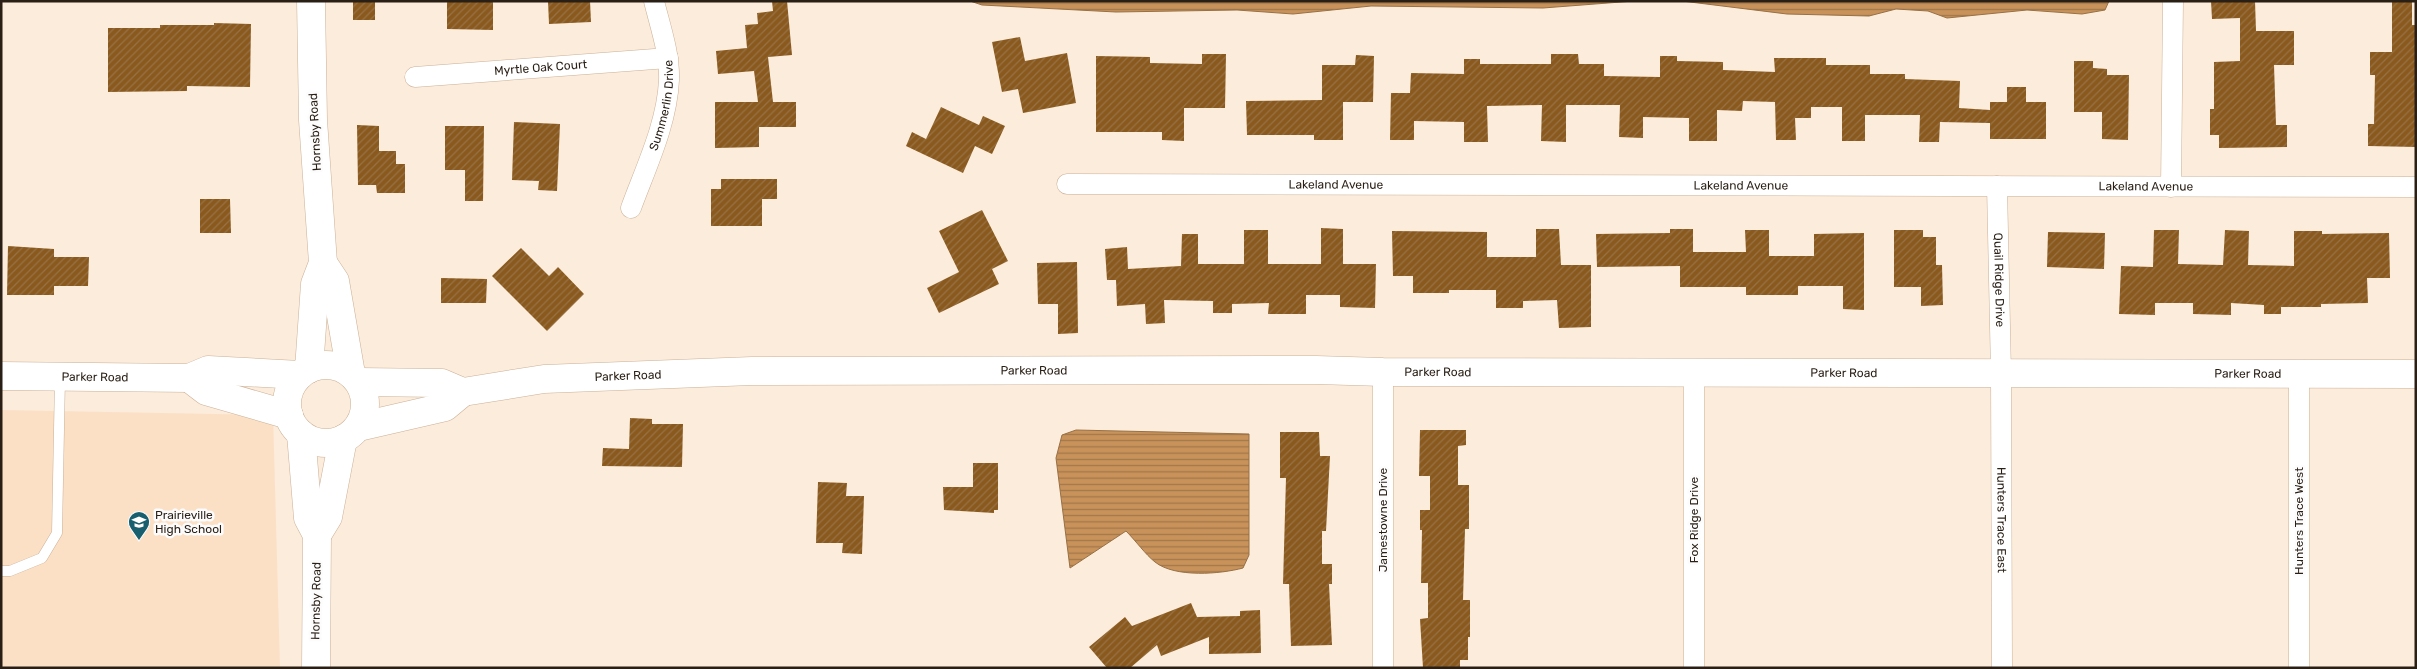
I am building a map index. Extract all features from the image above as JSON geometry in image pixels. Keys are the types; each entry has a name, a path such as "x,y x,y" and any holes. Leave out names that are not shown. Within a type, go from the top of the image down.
{"street":[{"name":"Hornsby Road","path":"304,372 315,284 323,263 313,120 311,1"},
{"name":"Summerlin Drive","path":"631,208 661,125 669,80 668,58 654,1"},
{"path":"2171,187 2173,1"},
{"name":"Myrtle Oak Court","path":"414,77 668,58"},
{"name":"Lakeland Avenue","path":"1067,184 2416,188"},
{"name":"Quail Ridge Drive","path":"1997,186 2001,373"},
{"name":"Hornsby Road","path":"323,263 334,281 355,378"},
{"path":"189,378 206,391 295,424 311,440 322,442 350,433 362,420 365,403 355,378 331,365 304,372 288,394 295,424"},
{"name":"Parker Road","path":"1,376 189,378 208,370 304,372"},
{"name":"Parker Road","path":"350,433 445,407 463,392 544,380 752,371 1316,370 1384,372 2416,374"},
{"name":"Jamestowne Drive","path":"1383,668 1384,372"},
{"name":"Fox Ridge Drive","path":"1694,373 1694,668"},
{"name":"Hunters Trace East","path":"2001,373 2002,668"},
{"name":"Hunters Trace West","path":"2299,374 2299,668"},
{"name":"Parker Road","path":"355,378 442,383 463,392"},
{"name":"Hornsby Road","path":"295,424 308,518 317,535 316,668"},
{"name":"Hornsby Road","path":"317,535 328,517 350,433"}],"lane":[{"path":"1,571 10,571 42,558 58,533 60,377"}],"shaded area":[{"path":"970,1 1634,1 1543,8 1371,6 1293,14 1237,10 1116,12 982,5"},
{"path":"1682,1 2109,1 2105,10 2082,14 2027,10 1947,18 1928,11 1896,9 1869,16 1787,14"},
{"name":"Prairieville High School","path":"1,410 273,415 280,668 1,668"},
{"path":"1076,430 1249,434 1249,555 1243,568 1211,573 1174,571 1155,562 1126,531 1070,568 1056,458 1062,435"}],"building":[{"path":"353,1 375,1 375,20 353,20"},
{"path":"447,1 493,1 493,30 447,29"},
{"path":"548,1 590,1 591,22 549,24"},
{"path":"772,1 787,1 792,55 768,57 773,102 796,102 796,127 759,127 759,147 715,148 715,102 758,102 754,71 718,74 716,51 747,48 745,25 758,24 757,13 773,11"},
{"path":"2211,1 2255,1 2256,31 2294,31 2294,65 2274,65 2276,125 2287,125 2287,147 2219,148 2219,135 2210,135 2210,109 2214,109 2214,62 2240,61 2240,18 2212,19"},
{"path":"2392,1 2412,1 2412,25 2416,25 2416,147 2368,146 2368,124 2374,124 2375,75 2370,75 2370,52 2392,52"},
{"path":"214,23 251,24 250,87 187,86 187,91 108,92 108,28 160,28 160,25 214,25"},
{"path":"1020,37 1025,61 1067,53 1076,103 1023,113 1018,89 1002,92 992,42"},
{"path":"1202,54 1226,54 1225,108 1184,108 1184,141 1162,140 1162,132 1096,132 1096,56 1150,57 1150,63 1202,64"},
{"path":"1551,54 1578,54 1579,64 1604,64 1604,76 1660,77 1660,56 1677,56 1677,61 1723,62 1723,70 1775,72 1774,58 1826,58 1826,65 1870,65 1870,74 1905,74 1905,79 1960,81 1959,108 1990,110 1990,102 2007,102 2007,87 2026,87 2026,102 2046,102 2046,139 1990,139 1990,123 1940,122 1939,142 1919,142 1920,115 1865,115 1865,141 1842,141 1842,107 1811,107 1811,118 1795,118 1796,140 1776,140 1775,102 1743,101 1742,111 1717,110 1717,141 1689,141 1689,118 1643,117 1643,138 1619,137 1620,105 1566,105 1566,142 1541,141 1542,105 1487,106 1488,142 1464,142 1464,122 1414,121 1414,140 1390,140 1391,93 1410,93 1411,73 1464,74 1464,59 1480,59 1480,64 1551,64"},
{"path":"1356,55 1374,56 1373,102 1343,102 1343,140 1314,140 1314,135 1247,135 1246,101 1322,100 1322,65 1355,65"},
{"path":"2074,61 2093,61 2093,68 2107,69 2107,75 2129,75 2128,140 2102,139 2102,112 2074,112"},
{"path":"941,107 979,125 983,116 1005,126 992,154 975,146 963,173 906,146 912,132 926,139"},
{"path":"514,122 560,124 557,191 538,190 539,181 512,180"},
{"path":"357,125 379,126 379,151 396,151 396,164 405,164 405,193 377,193 376,185 358,185"},
{"path":"445,126 484,126 483,201 465,201 465,170 445,170"},
{"path":"721,179 777,179 777,199 762,199 762,226 711,226 711,189 721,189"},
{"path":"200,199 230,199 231,233 200,233"},
{"path":"982,210 1008,261 992,269 999,284 939,313 927,288 959,272 939,231"},
{"path":"1321,228 1343,229 1343,264 1376,264 1375,308 1340,307 1340,295 1306,295 1306,314 1268,314 1269,303 1232,304 1232,313 1213,313 1213,301 1164,300 1165,323 1146,324 1145,304 1117,306 1116,280 1107,280 1105,249 1127,247 1128,269 1181,266 1182,234 1198,234 1198,264 1244,264 1244,230 1268,230 1268,264 1321,264"},
{"path":"1536,229 1559,229 1561,265 1591,265 1591,327 1559,328 1557,300 1523,301 1523,308 1496,308 1496,290 1449,290 1449,293 1413,293 1413,276 1393,276 1392,231 1487,232 1487,257 1536,257"},
{"path":"1670,229 1693,229 1693,252 1746,252 1745,230 1769,230 1769,256 1814,256 1814,234 1864,233 1864,310 1843,309 1843,286 1798,286 1798,295 1746,295 1746,287 1680,287 1680,266 1597,267 1596,234 1670,233"},
{"path":"1894,230 1923,230 1923,237 1936,237 1936,265 1942,265 1943,305 1921,306 1921,287 1894,287"},
{"path":"2154,230 2179,230 2178,264 2223,265 2225,230 2249,231 2248,265 2294,266 2294,231 2322,231 2322,234 2389,233 2390,278 2367,278 2368,303 2321,304 2321,307 2281,307 2281,314 2264,314 2264,305 2231,303 2231,315 2193,314 2193,303 2155,303 2155,315 2119,314 2121,266 2153,267"},
{"path":"2048,232 2105,233 2104,269 2047,267"},
{"path":"8,246 54,249 54,257 89,257 88,286 54,286 54,295 7,295"},
{"path":"521,248 549,276 558,267 584,294 547,331 492,276"},
{"path":"1077,262 1078,333 1058,334 1058,304 1038,304 1037,263"},
{"path":"441,278 487,279 486,303 441,303"},
{"path":"630,418 652,419 652,424 683,424 682,467 602,466 603,448 629,449"},
{"path":"1420,430 1466,430 1466,445 1458,446 1458,485 1469,485 1469,529 1465,529 1463,600 1470,600 1470,637 1468,637 1468,660 1460,660 1460,668 1423,668 1420,619 1428,618 1428,583 1421,583 1422,530 1420,530 1420,510 1430,510 1430,476 1419,476"},
{"path":"1280,432 1319,432 1320,456 1330,456 1326,531 1322,531 1322,564 1332,564 1332,584 1329,584 1332,645 1291,646 1289,584 1283,584 1286,478 1280,478"},
{"path":"973,463 998,463 998,510 994,510 994,513 944,510 943,487 973,487"},
{"path":"818,482 847,483 846,496 864,496 862,554 842,553 843,543 816,543"},
{"path":"1191,603 1197,617 1240,616 1240,611 1260,610 1261,653 1209,654 1209,637 1161,656 1157,645 1130,668 1107,668 1089,647 1125,617 1132,626"}],"place":[{"name":"Prairieville High School","path":"139,541"}]}
